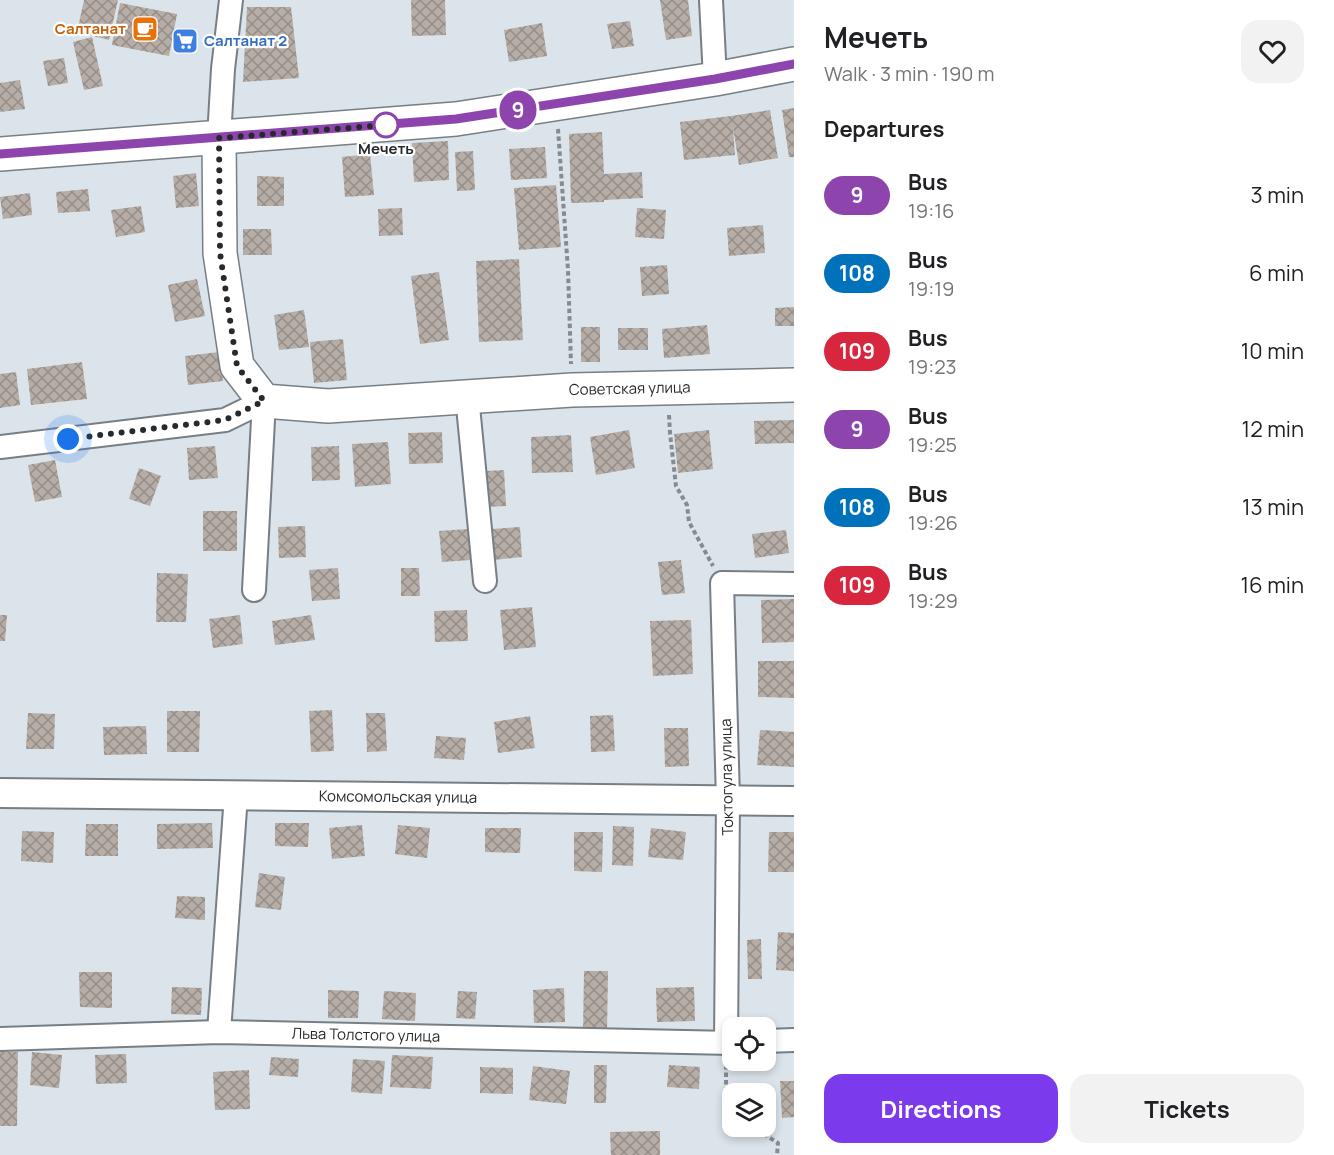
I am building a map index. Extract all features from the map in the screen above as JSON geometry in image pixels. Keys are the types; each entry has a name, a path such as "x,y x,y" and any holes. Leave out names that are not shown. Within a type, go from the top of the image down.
{"main road":[{"path":"0,154 456,119 715,79 794,64"},
{"path":"219,138 220,253 237,366 264,401"},
{"name":"Советская улица","path":"264,401 328,406 572,390 794,385"}],"street":[{"path":"219,138 223,69 231,0"},
{"path":"711,0 715,79"},
{"path":"467,396 485,581"},
{"path":"0,447 225,420 264,401 254,590"},
{"path":"722,583 794,584"},
{"name":"Токтогула улица","path":"722,583 728,800 729,1017"},
{"name":"Комсомольская улица","path":"0,793 794,801"},
{"path":"219,1032 236,795"},
{"name":"Льва Толстого улица","path":"0,1039 219,1032 722,1043"},
{"path":"776,1041 794,1040"}],"path":[{"path":"558,128 568,270 572,390"},
{"path":"669,387 669,433 676,486 687,505 689,522 722,583"},
{"path":"768,1137 778,1143 777,1155"}],"building":[{"path":"84,0 118,0 109,40 77,32"},
{"path":"411,0 445,0 446,35 412,36"},
{"path":"660,0 688,0 692,36 666,40"},
{"name":"Салтанат","path":"120,3 177,14 169,56 112,45"},
{"path":"247,7 291,7 299,78 243,82"},
{"path":"630,21 634,46 612,49 607,24"},
{"path":"542,23 547,56 509,62 504,30"},
{"path":"92,37 103,86 84,90 73,42"},
{"path":"64,58 68,83 48,86 43,61"},
{"path":"20,80 25,109 0,112 0,83"},
{"path":"794,108 794,157 789,157 782,110"},
{"path":"770,110 778,158 739,165 733,127 735,155 684,160 680,122"},
{"path":"602,132 604,174 642,172 643,198 571,203 569,134"},
{"path":"448,141 449,180 414,182 412,143"},
{"path":"545,147 547,178 511,180 509,149"},
{"path":"473,151 475,190 457,191 455,152"},
{"path":"370,154 374,195 345,197 342,157"},
{"path":"196,173 199,206 176,208 173,176"},
{"path":"257,176 284,177 284,206 257,206"},
{"path":"556,185 561,247 519,250 514,188"},
{"path":"88,189 90,211 58,213 56,192"},
{"path":"30,193 32,215 3,219 0,197"},
{"path":"141,206 145,232 116,237 111,210"},
{"path":"402,208 403,235 379,236 378,209"},
{"path":"637,208 666,210 664,239 635,237"},
{"path":"763,225 765,253 729,256 727,228"},
{"path":"243,229 271,229 272,255 243,255"},
{"path":"519,259 523,340 479,342 476,261"},
{"path":"667,265 669,294 642,296 640,267"},
{"path":"439,272 449,340 420,344 411,276"},
{"path":"197,279 205,316 175,322 168,285"},
{"path":"794,307 794,326 775,326 775,308"},
{"path":"304,310 309,347 279,350 274,315"},
{"path":"707,325 710,354 664,358 662,329"},
{"path":"581,327 600,327 600,362 581,362"},
{"path":"618,328 648,328 648,350 618,350"},
{"path":"343,339 347,380 314,383 310,342"},
{"path":"219,352 223,381 188,385 185,356"},
{"path":"82,362 87,399 31,405 27,369"},
{"path":"16,372 20,405 0,408 0,374"},
{"path":"794,420 794,443 755,444 754,421"},
{"path":"629,430 635,468 596,475 590,437"},
{"path":"709,430 713,469 678,473 674,434"},
{"path":"442,432 443,463 409,464 408,433"},
{"path":"571,435 573,472 532,473 531,437"},
{"path":"388,442 391,484 355,487 352,444"},
{"path":"215,446 218,478 189,480 187,448"},
{"path":"339,446 340,480 312,481 311,447"},
{"path":"55,460 62,497 35,502 28,465"},
{"path":"139,468 161,476 150,506 129,499"},
{"path":"504,470 506,506 488,507 486,471"},
{"path":"203,511 237,511 237,551 203,551"},
{"path":"305,526 306,557 279,558 278,527"},
{"path":"520,527 522,557 493,560 491,529"},
{"path":"468,529 471,560 442,562 439,531"},
{"path":"786,530 789,553 755,558 752,534"},
{"path":"681,560 685,593 662,595 658,562"},
{"path":"338,568 340,599 312,601 309,570"},
{"path":"401,568 419,568 420,596 401,596"},
{"path":"157,573 188,574 186,622 156,622"},
{"path":"794,599 794,642 762,643 761,600"},
{"path":"532,607 536,647 504,650 500,610"},
{"path":"467,610 468,641 435,642 434,611"},
{"path":"0,615 7,615 5,641 0,641"},
{"path":"240,615 243,644 213,648 209,619"},
{"path":"311,615 315,640 275,645 272,621"},
{"path":"691,620 693,674 653,676 650,621"},
{"path":"758,661 794,661 794,698 758,697"},
{"path":"332,710 334,751 311,752 309,711"},
{"path":"167,711 200,711 199,752 167,752"},
{"path":"28,713 55,714 54,749 26,749"},
{"path":"366,713 385,713 387,751 367,752"},
{"path":"613,715 615,751 591,752 590,716"},
{"path":"530,716 535,748 498,753 494,722"},
{"path":"146,726 147,754 104,755 103,727"},
{"path":"664,728 688,728 689,766 665,767"},
{"path":"760,730 794,732 794,767 757,765"},
{"path":"436,736 466,738 464,760 434,758"},
{"path":"212,823 213,848 157,849 157,824"},
{"path":"275,823 309,823 308,847 275,846"},
{"path":"86,824 118,824 118,856 85,856"},
{"path":"362,825 365,856 332,859 329,828"},
{"path":"398,825 430,828 427,858 395,854"},
{"path":"613,826 634,827 633,866 612,865"},
{"path":"485,828 521,828 520,853 485,852"},
{"path":"651,828 686,832 683,860 648,857"},
{"path":"22,831 54,832 53,863 21,861"},
{"path":"574,832 603,832 602,872 574,871"},
{"path":"769,832 794,832 794,872 768,872"},
{"path":"259,873 285,877 281,910 255,907"},
{"path":"177,896 205,897 205,920 175,918"},
{"path":"778,932 794,933 794,971 776,970"},
{"path":"761,939 762,979 748,979 747,940"},
{"path":"584,971 608,971 607,1033 583,1033"},
{"path":"79,972 112,972 112,1008 80,1007"},
{"path":"172,987 202,988 201,1015 171,1014"},
{"path":"694,987 695,1021 657,1022 656,988"},
{"path":"564,988 565,1022 534,1023 533,990"},
{"path":"328,990 359,991 358,1018 328,1018"},
{"path":"384,991 416,993 415,1021 382,1019"},
{"path":"458,991 477,992 475,1019 456,1018"},
{"path":"0,1052 18,1052 17,1126 0,1126"},
{"path":"32,1052 62,1055 59,1088 30,1085"},
{"path":"126,1054 127,1083 96,1084 95,1055"},
{"path":"392,1055 433,1057 431,1089 390,1087"},
{"path":"271,1057 299,1059 298,1077 269,1075"},
{"path":"353,1059 385,1061 382,1094 351,1092"},
{"path":"594,1065 607,1065 606,1103 594,1103"},
{"path":"669,1065 700,1067 699,1089 667,1087"},
{"path":"533,1066 570,1071 566,1104 529,1100"},
{"path":"480,1067 513,1068 513,1094 480,1093"},
{"path":"249,1070 250,1109 215,1110 213,1072"},
{"path":"780,1081 794,1081 794,1117 782,1118"},
{"path":"660,1131 660,1155 611,1155 610,1132"}],"bus line":[{"name":"9","path":"0,154 456,119 715,79 794,64"}],"place":[{"name":"Салтанат","path":"145,29"},
{"name":"Салтанат 2","path":"185,41"},
{"name":"Мечеть","path":"386,125"}],"route":[{"path":"68,439 225,420 264,401 237,366 220,253 219,138 386,125"}]}
